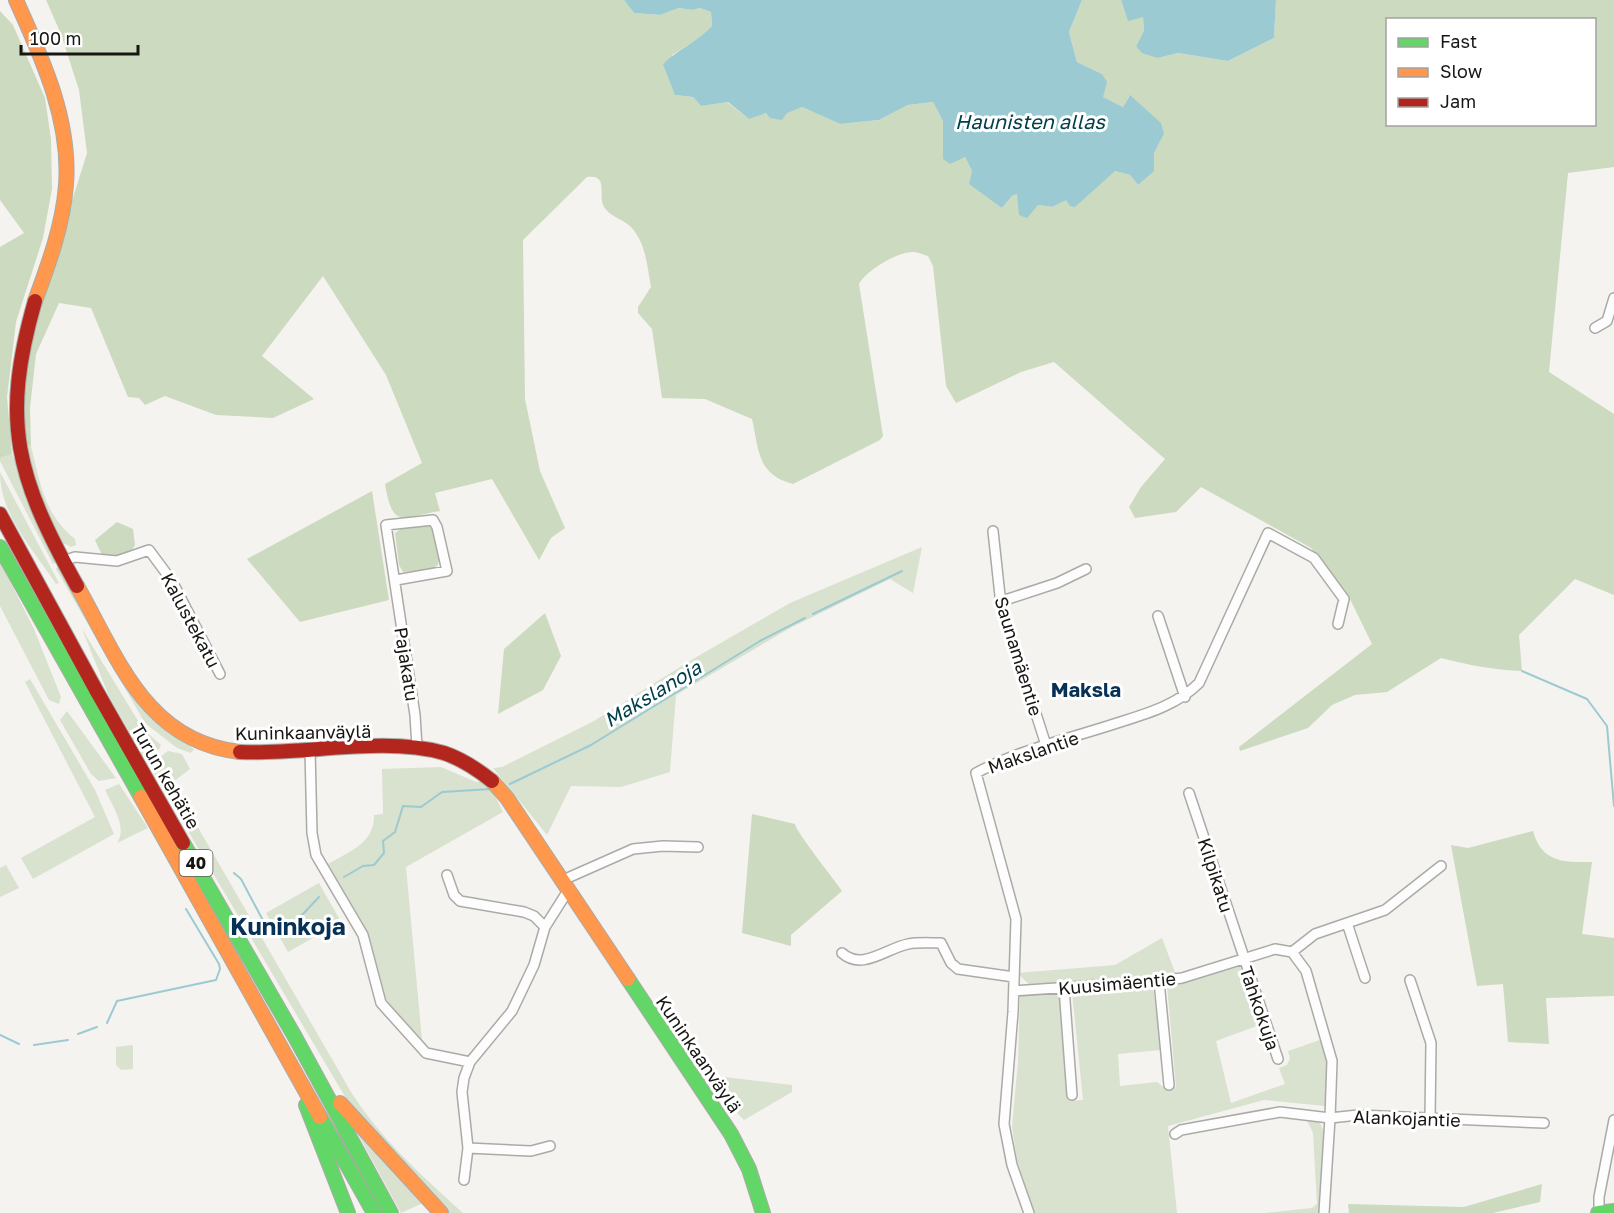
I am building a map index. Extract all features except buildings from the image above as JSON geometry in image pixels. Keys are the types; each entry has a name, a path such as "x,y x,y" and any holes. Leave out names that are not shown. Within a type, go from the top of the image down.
{"main road":[{"name":"Kuninkaanväylä","path":"16,0 54,90 62,120 66,170 63,205 56,237 18,361 13,417 16,448 26,488 63,561 141,697 174,730 198,744 233,753 417,747 457,757 491,778 566,885 731,1134 749,1169 763,1213"},
{"name":"Turun kehätie","path":"0,514 65,635 319,1078 391,1213"},
{"name":"Turun kehätie","path":"0,547 374,1213"},
{"path":"285,1051 348,1213"},
{"path":"319,1078 441,1213"},
{"path":"1599,1213 1614,1211"}],"street":[{"path":"1594,328 1607,321 1614,297"},
{"name":"Pajakatu","path":"396,580 447,571 437,527 433,520 386,525 415,715 417,747"},
{"name":"Saunamäentie","path":"993,531 1001,605 1046,745"},
{"path":"1158,616 1185,697 1199,683 1268,533 1314,558 1344,599 1338,624"},
{"name":"Kalustekatu","path":"63,561 75,557 117,561 149,550 172,581 220,675"},
{"path":"1001,605 1005,600 1057,583 1086,569"},
{"name":"Makslantie","path":"1029,1213 1012,1165 1004,1124 1014,991 1016,919 976,772 1046,745 1124,721 1185,697"},
{"path":"310,750 312,834 316,855 363,935 381,1003 426,1053 470,1062"},
{"name":"Kilpikatu","path":"1189,793 1243,957"},
{"path":"464,1180 468,1148 462,1092 470,1062 512,1011 534,965 545,927 566,885 633,849 663,846 698,847"},
{"path":"1175,1134 1181,1130 1280,1112 1330,1118 1332,1061 1306,971 1297,955 1292,952 1315,934 1385,910 1441,866"},
{"path":"447,875 454,895 460,901 524,912 534,916 545,927"},
{"path":"1347,923 1365,978"},
{"path":"842,953 850,960 861,961 908,944 941,943 951,963 958,969 1014,977"},
{"name":"Kuusimäentie","path":"1014,991 1182,978 1243,957 1275,949 1292,952"},
{"name":"Tahkokuja","path":"1243,957 1278,1059"},
{"path":"1410,980 1431,1043 1430,1118"},
{"path":"1159,981 1169,1085"},
{"path":"1064,988 1072,1095"},
{"name":"Alankojantie","path":"1324,1213 1330,1118 1358,1115 1544,1123"},
{"path":"1599,1213 1599,1197 1614,1120"},
{"path":"468,1148 531,1151 550,1146"}],"green space":[{"path":"46,0 624,0 634,13 660,15 679,8 692,10 700,8 711,12 712,26 703,36 672,55 675,95 693,97 701,106 727,102 749,119 762,114 802,107 840,124 879,120 908,105 933,102 943,121 943,159 965,157 972,171 1002,208 1012,196 1017,194 1038,205 1052,207 1115,171 1130,175 1138,185 1153,171 1154,153 1164,134 1129,96 1123,107 1102,97 1102,74 1077,62 1069,32 1082,0 1121,0 1128,20 1143,16 1144,31 1136,46 1158,58 1178,53 1228,61 1274,38 1276,0 1614,0 1614,167 1568,173 1549,372 1614,414 1614,595 1575,579 1519,635 1522,671 1481,667 1441,658 1387,692 1355,695 1332,705 1308,728 1240,751 1239,747 1372,644 1348,595 1311,548 1201,487 1176,512 1135,518 1129,507 1141,487 1165,459 1054,362 1021,372 956,403 946,386 933,266 928,256 915,252 899,255 883,263 859,284 883,436 880,440 793,484 781,480 766,468 762,460 752,419 705,399 662,398 652,329 638,313 638,307 651,287 643,247 630,226 609,213 604,207 601,182 594,177 587,177 523,240 525,399 540,471 565,528 551,538 539,560 492,479 435,493 440,511 407,517 395,514 391,508 385,484 422,463 386,375 323,276 262,356 314,399 273,418 216,415 165,396 145,405 139,398 128,397 91,308 59,303 36,354 30,408 31,446 22,445 17,403 26,347 87,153 79,90 61,34"},
{"path":"0,11 13,25 45,98 51,139 52,189 43,238 16,322 7,397 12,454 0,458 0,247 24,233 0,200"},
{"path":"22,445 31,446 41,485 50,508 56,519 75,539 76,545 71,547 59,541 29,483"},
{"path":"12,454 58,561 53,564 0,461 0,458"},
{"path":"0,472 59,583 56,584 19,531 1,488"},
{"path":"372,491 389,600 300,622 247,559"},
{"path":"117,522 133,529 135,545 126,555 103,557 95,540"},
{"path":"429,526 435,535 439,550 438,565 430,570 403,572 399,565 395,533 402,528"},
{"path":"922,547 913,593 890,579 792,627 676,695 670,772 621,787 571,786 547,835 493,768 502,767 594,721 693,659 790,603"},
{"path":"0,561 34,629 61,697 59,704 49,700 0,606"},
{"path":"59,564 177,738 194,749 191,753 177,748 145,723 56,569"},
{"path":"545,613 561,656 543,690 498,714 504,649"},
{"path":"82,629 143,729 161,745 159,749 144,757 109,696"},
{"path":"30,679 95,790 114,834 33,879 21,858 95,817 25,682"},
{"path":"67,711 116,778 99,781 91,774 60,720"},
{"path":"168,751 182,754 190,769 169,785 176,798 189,798 194,820 200,831 351,1092 389,1141 463,1213 448,1213 365,1124 344,1095 149,765"},
{"path":"441,767 476,782 488,782 503,812 406,867 422,1040 386,1000 368,932 328,864 359,846 370,833 374,815 383,814 382,769"},
{"path":"119,784 148,828 117,843 120,837 120,824 105,790"},
{"path":"752,814 795,824 842,891 791,935 791,946 742,933"},
{"path":"1533,831 1537,842 1548,855 1563,861 1592,862 1582,934 1614,938 1614,996 1546,998 1549,1044 1508,1042 1503,984 1477,986 1451,845 1468,848"},
{"path":"6,865 19,888 0,897 0,868"},
{"path":"319,883 341,922 288,952 266,913"},
{"path":"1162,938 1176,975 1030,985 1017,973 1115,965"},
{"path":"1239,963 1262,1024 1216,1041 1231,1103 1285,1084 1279,1068 1287,1065 1290,1058 1288,1051 1320,1040 1330,1061 1325,1106 1264,1100 1168,1126 1177,1213 1035,1213 1017,1160 1012,1126 1018,1062 1020,996 1060,992 1071,1101 1083,1100 1072,992 1153,987 1161,1050 1118,1054 1120,1086 1157,1082 1166,1089 1176,1087 1167,985"},
{"path":"133,1045 133,1069 121,1070 116,1065 116,1047"},
{"path":"699,1074 792,1085 792,1092 744,1120"},
{"path":"1307,1120 1320,1123 1324,1132 1319,1213 1266,1213 1312,1208 1317,1204 1313,1133"},
{"path":"355,1129 423,1203 401,1213"},
{"path":"1542,1184 1540,1202 1493,1213 1349,1213 1348,1204 1464,1207"}],"water":[{"name":"Haunisten allas","path":"624,0 1082,0 1069,32 1077,62 1102,74 1107,82 1103,97 1123,107 1130,95 1161,123 1164,134 1154,153 1154,171 1138,185 1130,175 1115,171 1075,207 1070,206 1066,200 1052,207 1038,205 1027,218 1019,215 1017,194 1012,196 1002,208 969,184 972,171 965,157 950,164 943,159 943,121 933,102 908,105 879,120 840,124 802,107 787,113 782,120 770,118 766,113 749,119 728,102 701,106 693,97 675,95 663,64 701,37 712,26 711,12 700,8 692,10 679,8 660,15 634,13"},
{"path":"1121,0 1276,0 1274,38 1228,61 1178,53 1158,58 1142,53 1136,46 1144,31 1143,17 1128,21"}],"waterway":[{"name":"Makslanoja","path":"813,614 902,571"},
{"name":"Makslanoja","path":"510,784 591,745 760,641 805,618"},
{"path":"1522,671 1587,699 1607,726 1614,806"},
{"name":"Makslanoja","path":"344,877 363,866 374,865 384,853 383,841 395,832 403,806 421,807 442,792 491,789"},
{"name":"Makslanoja","path":"234,873 241,879 267,928 286,932 319,897"},
{"name":"Makslanoja","path":"107,1023 117,1001 216,980 220,969 219,964 186,909"},
{"name":"Makslanoja","path":"78,1034 97,1027"},
{"name":"Makslanoja","path":"0,1035 19,1044"},
{"name":"Makslanoja","path":"34,1045 68,1040"}],"traffic: fast":[{"path":"0,547 141,797"},
{"path":"183,843 295,1037 391,1213"},
{"path":"628,979 731,1134 749,1169 763,1213"},
{"path":"306,1105 348,1213"},
{"path":"320,1117 374,1213"},
{"path":"1598,1213 1614,1211"}],"traffic: slow":[{"path":"16,0 53,90 64,137 66,161 66,185 59,229 35,301"},
{"path":"77,586 122,668 158,714 181,732 208,745 240,752"},
{"path":"492,781 507,798 628,979"},
{"path":"141,797 320,1117"},
{"path":"340,1103 441,1213"}],"traffic: jam":[{"path":"35,301 24,344 18,382 17,416 20,449 28,481 40,513 77,586"},
{"path":"0,514 183,843"},
{"path":"240,752 370,746 421,748 457,758 492,781"}],"district":[{"name":"Maksla","path":"1086,689"},
{"name":"Kuninkoja","path":"288,925"}]}
